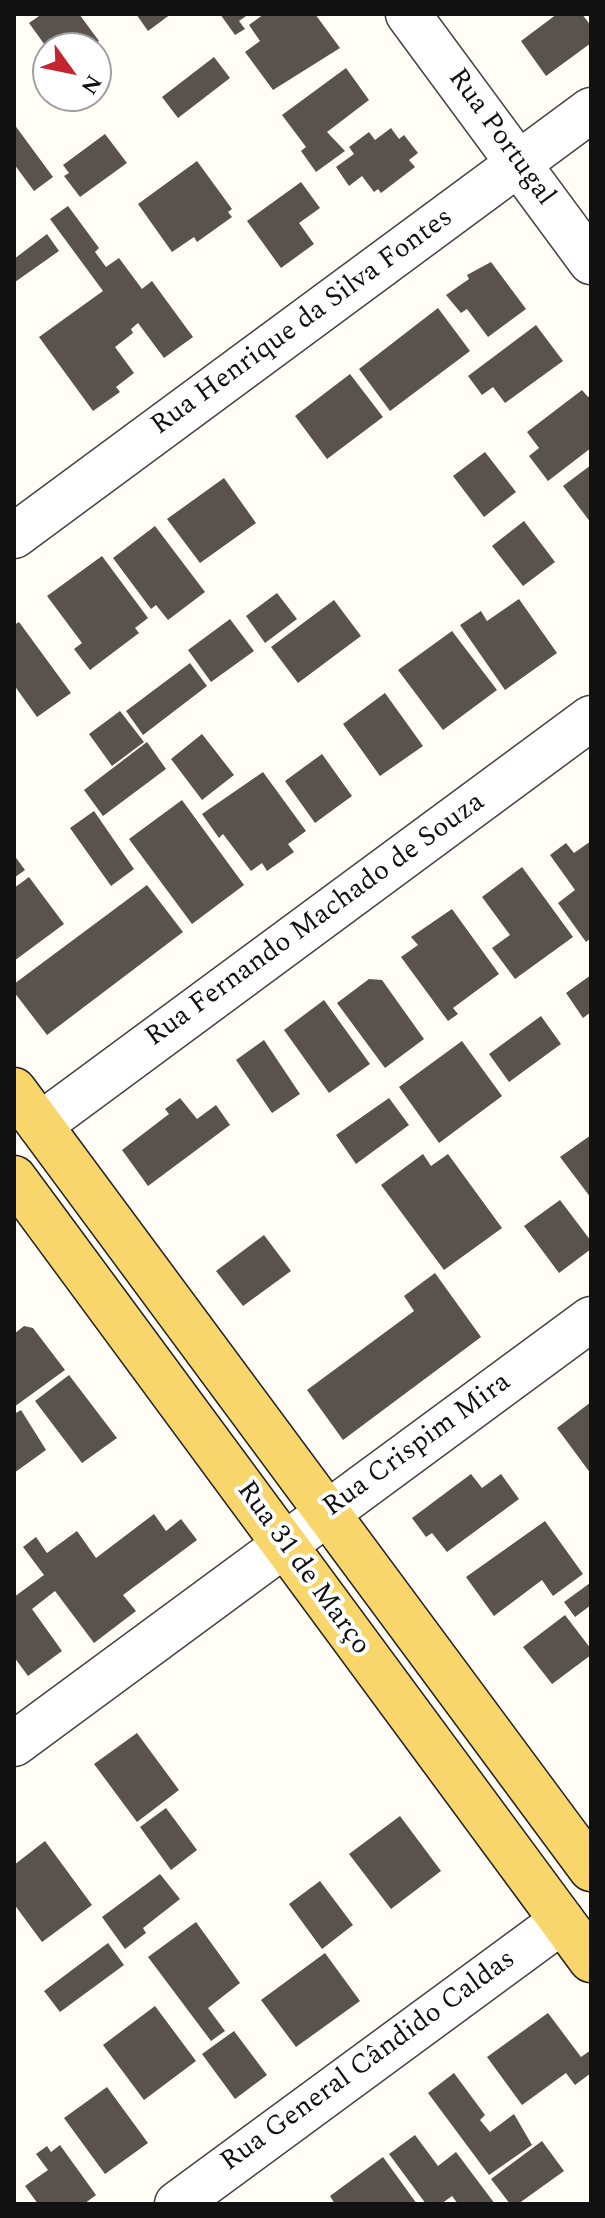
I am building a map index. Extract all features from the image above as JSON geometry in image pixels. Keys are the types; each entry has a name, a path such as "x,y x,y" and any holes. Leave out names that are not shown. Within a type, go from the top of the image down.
{"main road":[{"name":"Rua 31 de Março","path":"14,1090 591,1869"},
{"name":"Rua 31 de Março","path":"14,1178 591,1960"}],"street":[{"name":"Rua Portugal","path":"408,14 591,262"},
{"name":"Rua Henrique da Silva Fontes","path":"14,536 591,110"},
{"name":"Rua Fernando Machado de Souza","path":"40,1125 591,718"},
{"name":"Rua Crispim Mira","path":"14,1744 591,1319"},
{"name":"Rua General Cândido Caldas","path":"177,2204 562,1921"}],"building":[{"path":"42,14 79,14 92,32 35,32 29,23"},
{"path":"136,14 171,14 148,31"},
{"path":"220,14 249,14 239,21 245,29 235,35"},
{"path":"264,14 315,14 340,48 273,90 245,52 260,41 249,25"},
{"path":"557,14 582,14 591,26 591,43 546,76 521,41"},
{"path":"214,57 230,78 178,118 162,97"},
{"path":"346,68 369,100 327,132 345,151 316,172 301,151 306,147 282,115"},
{"path":"14,124 53,177 34,191 14,164"},
{"path":"391,128 399,139 404,135 418,153 409,160 415,167 381,193 378,189 374,192 362,176 349,186 336,167 354,154 349,147 369,132 375,140"},
{"path":"105,134 127,163 80,197 64,176 69,173 63,165"},
{"path":"197,161 232,209 228,212 232,217 197,242 194,237 172,252 138,204"},
{"path":"301,182 320,208 299,223 314,244 281,268 247,221"},
{"path":"68,206 99,248 95,252 106,267 119,258 142,289 152,281 193,337 164,358 138,323 131,329 133,333 115,347 134,373 116,387 120,392 93,411 39,337 103,291 50,219"},
{"path":"47,234 59,251 15,282 14,259"},
{"path":"491,262 526,309 488,337 467,309 461,313 446,295 469,279 467,275"},
{"path":"438,308 470,351 390,411 359,369"},
{"path":"536,325 563,361 505,403 493,387 482,395 468,376"},
{"path":"350,374 383,417 327,459 295,416"},
{"path":"582,390 588,397 591,395 591,448 548,481 529,456 539,448 527,432"},
{"path":"485,452 516,492 484,517 453,476"},
{"path":"591,465 591,523 563,486"},
{"path":"224,478 256,523 200,563 167,519"},
{"path":"524,521 555,562 523,586 492,546"},
{"path":"155,526 205,592 168,620 156,605 151,609 113,558"},
{"path":"102,556 148,618 135,628 139,633 90,670 74,649 82,643 47,596"},
{"path":"277,593 297,619 265,643 246,616"},
{"path":"519,599 557,653 505,690 460,625 481,611 487,621"},
{"path":"334,600 361,636 298,683 271,647"},
{"path":"230,619 254,651 211,682 188,650"},
{"path":"19,622 71,693 37,717 14,685 14,625"},
{"path":"452,631 497,690 443,730 398,670"},
{"path":"190,663 207,686 143,735 126,711"},
{"path":"385,693 423,746 380,776 343,724"},
{"path":"120,711 144,742 112,766 89,734"},
{"path":"202,734 234,775 202,800 171,759"},
{"path":"147,742 166,769 103,816 84,790"},
{"path":"322,754 352,796 315,823 285,781"},
{"path":"263,772 306,831 288,844 294,852 267,871 262,863 251,871 223,834 219,838 202,814"},
{"path":"182,800 244,885 192,924 129,839"},
{"path":"94,811 134,869 111,886 70,828"},
{"path":"591,841 591,938 586,942 558,903 575,890 550,855 566,843 574,853"},
{"path":"14,855 25,870 14,878"},
{"path":"522,867 573,937 515,979 492,948 510,935 482,897"},
{"path":"29,877 64,924 14,961 14,888"},
{"path":"147,885 183,932 47,1035 14,992 14,984"},
{"path":"452,909 499,974 453,1008 458,1014 448,1021 401,957 418,945 411,937"},
{"path":"591,975 591,1012 583,1018 566,993"},
{"path":"369,979 382,980 424,1039 385,1068 337,1003"},
{"path":"324,1000 370,1064 329,1093 284,1030"},
{"path":"541,1016 561,1044 509,1082 489,1054"},
{"path":"264,1040 300,1094 272,1113 236,1060"},
{"path":"462,1041 502,1096 439,1143 399,1087"},
{"path":"180,1098 197,1119 216,1105 230,1125 148,1186 122,1150 169,1114 165,1109"},
{"path":"389,1098 409,1125 356,1164 336,1135"},
{"path":"591,1135 591,1198 560,1157"},
{"path":"423,1154 431,1166 448,1154 502,1228 444,1270 381,1185"},
{"path":"560,1200 591,1241 591,1249 559,1273 524,1226"},
{"path":"264,1235 291,1271 243,1306 216,1271"},
{"path":"435,1273 481,1337 343,1440 307,1390 414,1311 404,1296"},
{"path":"24,1326 33,1328 65,1370 14,1407 14,1334"},
{"path":"69,1375 117,1438 82,1463 35,1401"},
{"path":"591,1402 591,1474 557,1428"},
{"path":"21,1410 46,1450 14,1473 14,1414"},
{"path":"471,1474 482,1488 501,1474 519,1499 447,1552 432,1533 426,1537 412,1518"},
{"path":"154,1514 166,1531 181,1519 197,1540 123,1595 136,1611 94,1643 55,1591 32,1609 62,1651 28,1676 14,1657 14,1597 44,1575 23,1547 36,1537 47,1553 77,1531 96,1558"},
{"path":"545,1521 583,1574 553,1596 542,1580 494,1616 466,1577"},
{"path":"590,1583 591,1605 575,1617 564,1602"},
{"path":"565,1615 591,1649 591,1655 552,1684 523,1647"},
{"path":"137,1733 179,1790 137,1822 94,1764"},
{"path":"166,1808 197,1850 171,1870 140,1827"},
{"path":"400,1816 441,1871 391,1909 349,1854"},
{"path":"45,1841 92,1905 42,1942 14,1904 14,1865"},
{"path":"160,1874 180,1899 143,1928 146,1933 125,1949 102,1917"},
{"path":"320,1881 353,1925 322,1949 289,1904"},
{"path":"196,1922 240,1983 208,2008 225,2031 211,2041 148,1957"},
{"path":"108,1943 124,1965 60,2012 44,1991"},
{"path":"325,1953 360,2001 296,2047 261,2000"},
{"path":"155,2006 196,2061 144,2100 103,2045"},
{"path":"548,2013 581,2057 591,2050 591,2073 575,2085 566,2073 522,2105 487,2057"},
{"path":"234,2031 267,2075 235,2099 202,2054"},
{"path":"454,2073 485,2115 480,2120 490,2132 514,2114 532,2145 489,2175 428,2093"},
{"path":"107,2087 148,2143 105,2174 64,2118"},
{"path":"415,2135 438,2166 456,2152 495,2204 458,2204 452,2196 441,2204 426,2204 389,2154"},
{"path":"542,2141 564,2171 518,2204 510,2204 491,2179"},
{"path":"60,2145 96,2195 84,2204 38,2204 25,2186 48,2170 36,2154 47,2146 51,2152"},
{"path":"383,2157 417,2204 335,2204 330,2196"}]}
